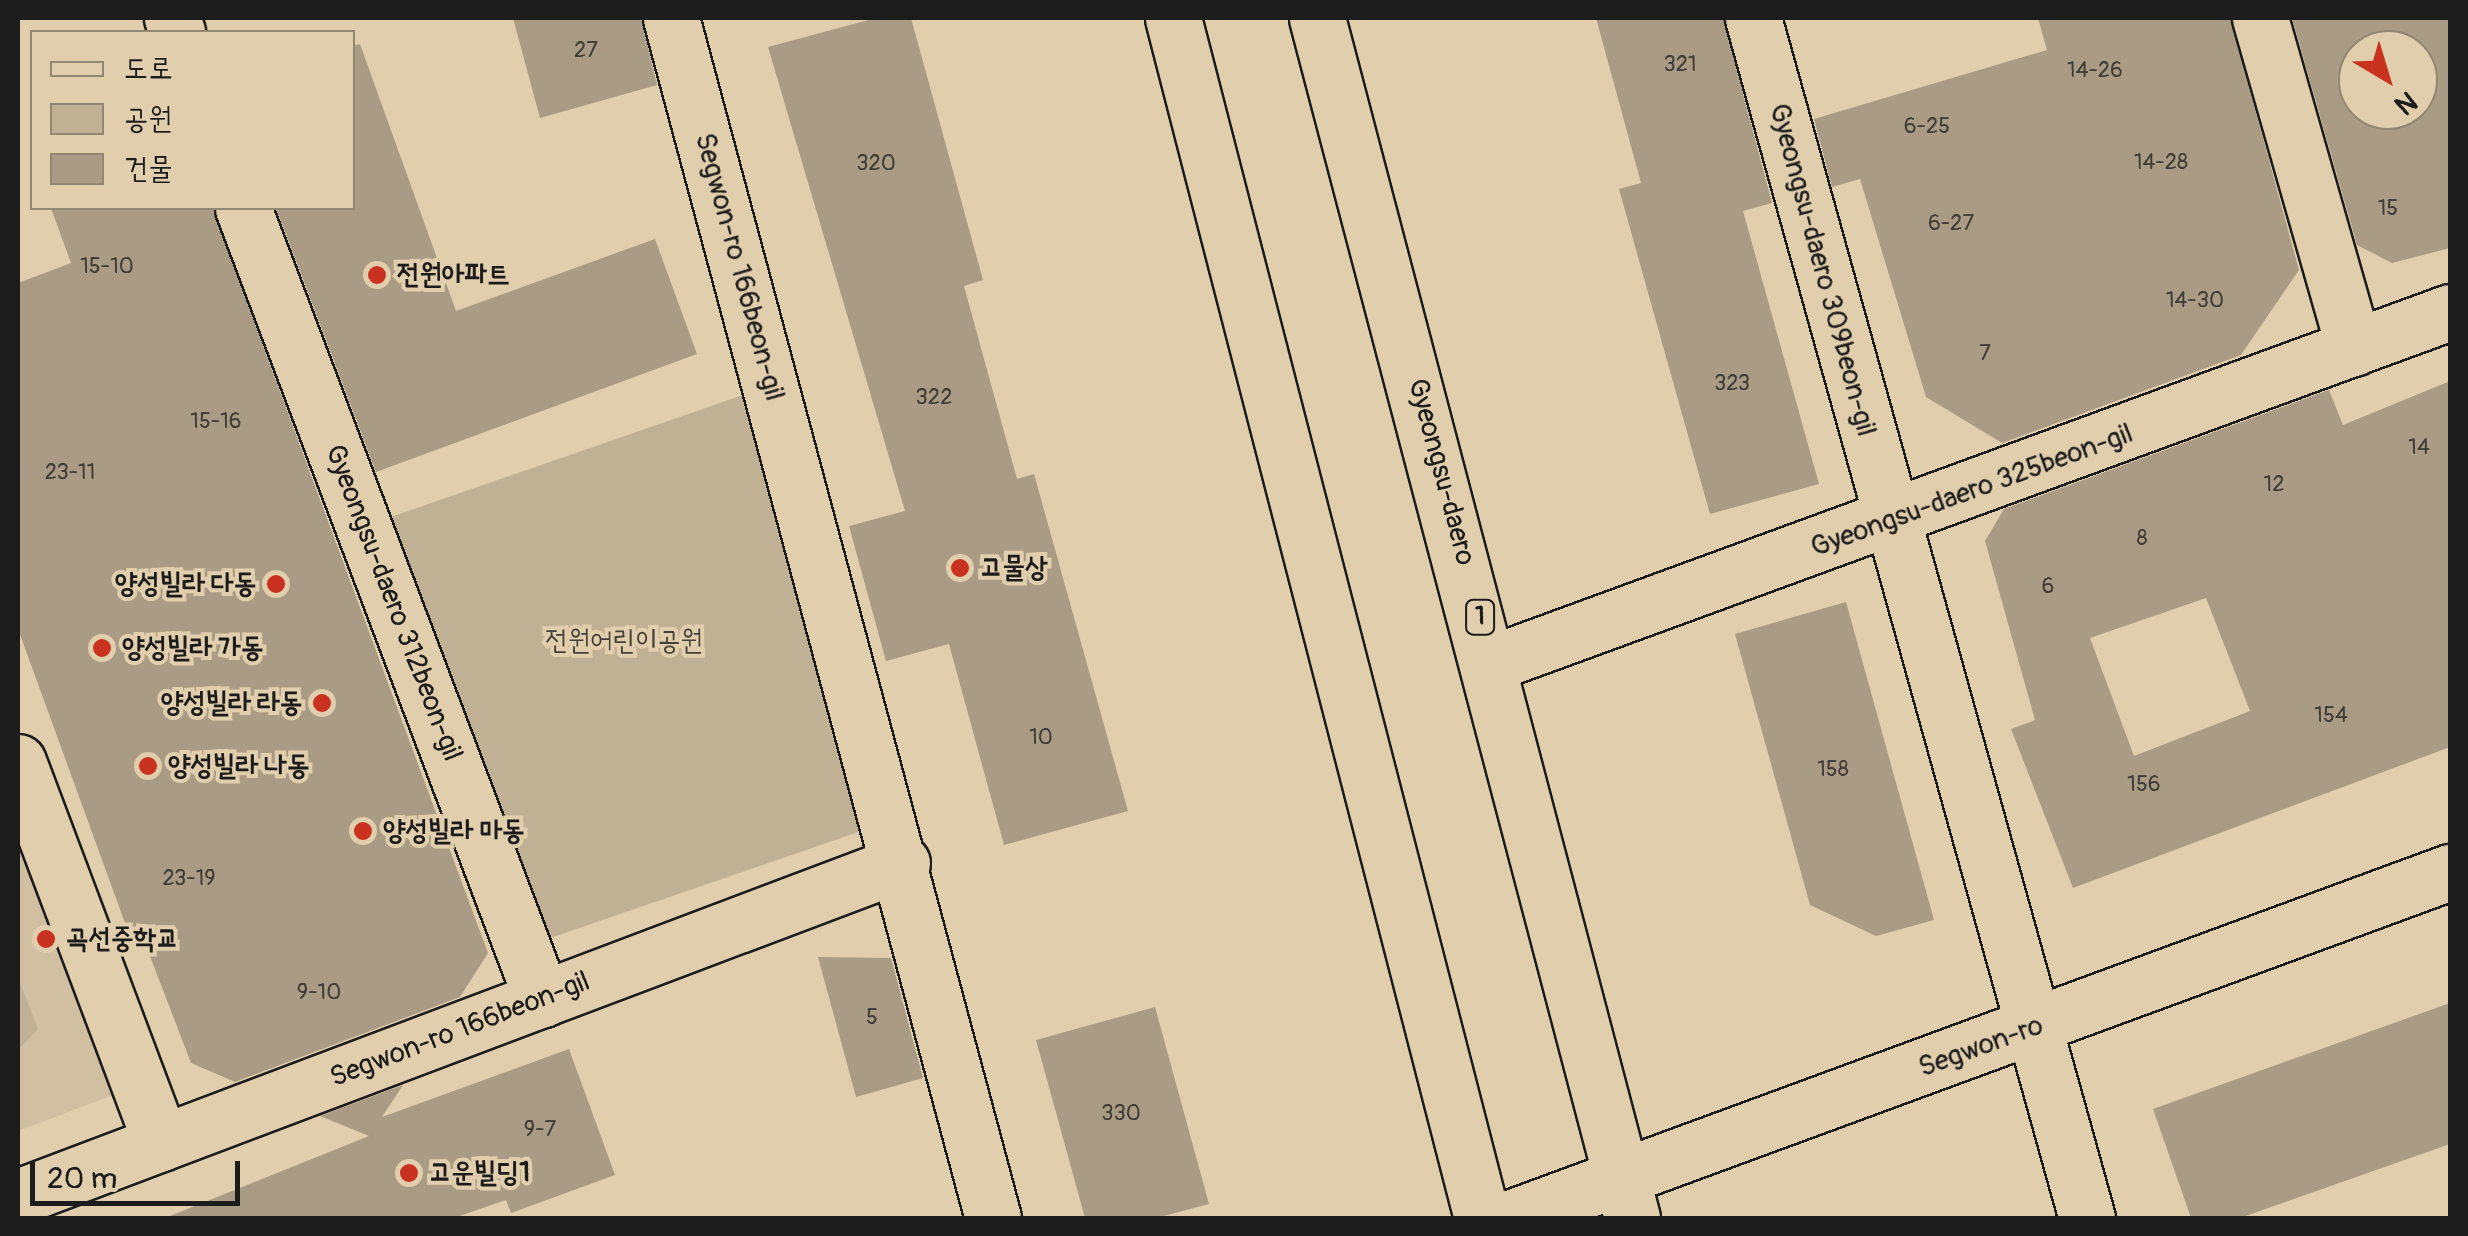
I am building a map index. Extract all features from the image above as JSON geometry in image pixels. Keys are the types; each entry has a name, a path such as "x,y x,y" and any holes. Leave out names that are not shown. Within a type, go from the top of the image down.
{"street":[{"name":"Segwon-ro 166beon-gil","path":"670,18 902,863 993,1218"},
{"path":"1172,18 1482,1218"},
{"name":"Gyeongsu-daero","path":"1318,18 1492,664 1626,1199"},
{"name":"Gyeongsu-daero 309beon-gil","path":"1753,18 1890,523 2036,1026 2087,1218"},
{"path":"2260,18 2354,348"},
{"name":"Gyeongsu-daero 312beon-gil","path":"245,210 542,1000"},
{"name":"Gyeongsu-daero 325beon-gil","path":"1492,664 1890,523 2450,312"},
{"path":"18,762 161,1143"},
{"name":"Segwon-ro 166beon-gil","path":"18,1197 902,863"},
{"name":"Segwon-ro","path":"1510,1218 1626,1199 2036,1026 2450,872"}],"shaded area":[{"name":"곡선중학교","path":"18,790 132,1088 18,1131"}],"green space":[{"name":"전원어린이공원","path":"746,394 870,828 527,946 385,519"},
{"path":"18,978 38,1029 18,1050"}],"building":[{"path":"513,18 641,18 657,85 540,118"},
{"path":"876,18 911,18 983,280 964,286 1017,479 1034,474 1128,811 1004,845 949,644 886,661 849,526 905,511 768,47"},
{"path":"1596,18 1723,18 1772,203 1743,211 1819,484 1710,514 1619,189 1641,183"},
{"path":"2038,18 2230,18 2299,270 2241,355 2002,443 1926,397 1860,179 1832,187 1814,119 2047,50"},
{"path":"2292,18 2450,18 2450,248 2392,263 2357,245"},
{"name":"전원아파트","path":"360,44 456,311 655,239 697,354 376,472 277,210 355,210 355,45"},
{"path":"52,210 213,210 488,953 460,997 235,1082 191,1063 140,930 129,934 18,629 18,283 71,263"},
{"path":"2450,381 2450,747 2073,888 2011,729 2035,720 1985,541 2004,509 2329,390 2343,425","holes":["2206,598 2250,711 2134,756 2090,638"]},
{"path":"1846,602 1934,920 1876,936 1810,905 1735,634"},
{"path":"818,957 891,958 923,1078 856,1097"},
{"path":"2450,1003 2450,1144 2240,1218 2191,1218 2153,1109"},
{"path":"1155,1007 1209,1204 1156,1218 1085,1218 1036,1040"},
{"path":"569,1049 615,1175 511,1213 506,1200 454,1218 165,1218 369,1136 320,1116 403,1085 382,1117"}],"place":[{"name":"전원아파트","path":"377,275"},
{"name":"고물상","path":"960,568"},
{"name":"양성빌라 다동","path":"276,584"},
{"name":"양성빌라 가동","path":"102,648"},
{"name":"양성빌라 라동","path":"322,703"},
{"name":"양성빌라 나동","path":"148,766"},
{"name":"양성빌라 마동","path":"363,831"},
{"name":"곡선중학교","path":"46,939"},
{"name":"고운빌딩1","path":"409,1173"}]}
